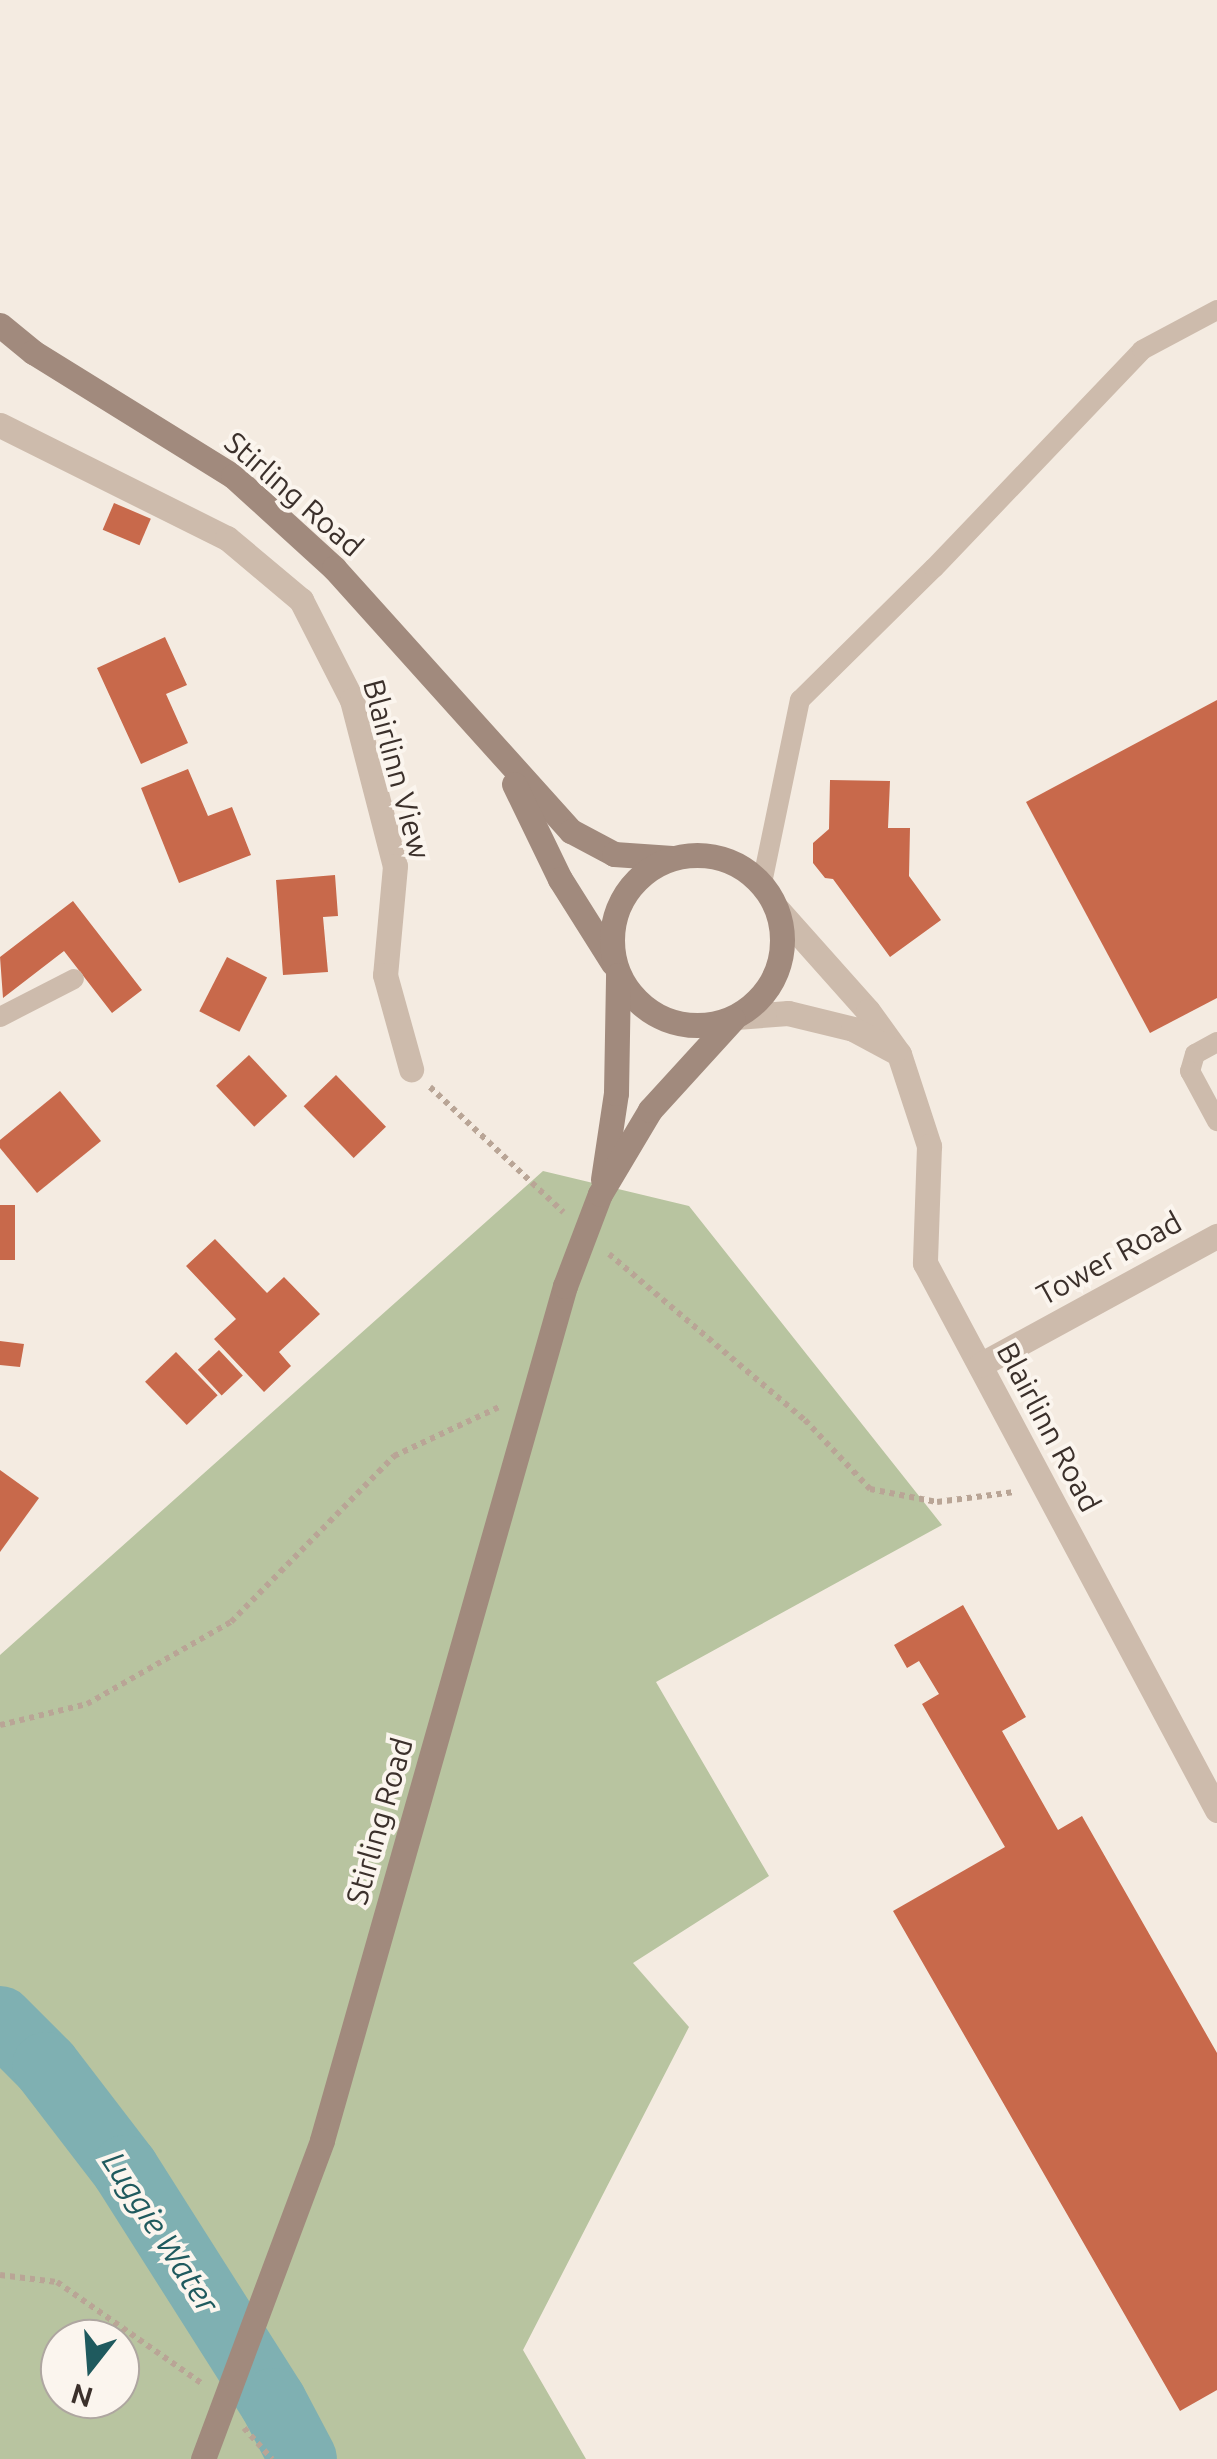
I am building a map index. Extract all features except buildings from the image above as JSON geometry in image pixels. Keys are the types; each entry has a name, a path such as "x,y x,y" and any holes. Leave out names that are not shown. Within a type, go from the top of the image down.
{"main road":[{"name":"Stirling Road","path":"0,325 33,352 233,476 334,568 571,831 590,845 614,854 672,858"},
{"name":"Stirling Road","path":"504,761 560,878 617,972 616,1093 600,1194"},
{"path":"703,854 737,864 762,883 778,910 784,944 776,975 757,1002 734,1018 703,1026 666,1020 643,1007 617,972 613,924 622,899 644,873 672,858 703,854"},
{"name":"Stirling Road","path":"203,2459 322,2140 565,1286 600,1194 668,1085 734,1018"}],"street":[{"name":"Blairlinn View","path":"0,425 227,538 301,600 352,700 394,866 385,975 411,1069"},
{"name":"Blairlinn Road","path":"778,910 868,1010 899,1054 929,1146 925,1263 1217,1810"},
{"path":"734,1018 788,1014 852,1029 899,1054"},
{"name":"Tower Road","path":"980,1366 1217,1236"}],"lane":[{"path":"762,883 800,700 934,568 1142,350 1217,310"},
{"path":"0,1017 74,979"},
{"path":"1217,1042 1196,1054 1190,1071 1217,1121"}],"path":[{"path":"411,1069 585,1233 805,1420 870,1489 937,1502 1045,1488"},
{"path":"0,1725 86,1704 231,1622 394,1456 537,1388"},
{"path":"0,2275 56,2282 191,2373 204,2386"},
{"path":"231,2414 272,2459"}],"green space":[{"path":"543,1171 689,1206 942,1525 656,1682 769,1876 633,1963 689,2027 523,2350 586,2459 0,2459 0,1655"}],"waterway":[{"name":"Luggie Water","path":"0,2020 46,2066 125,2169 273,2402 303,2459"}]}
